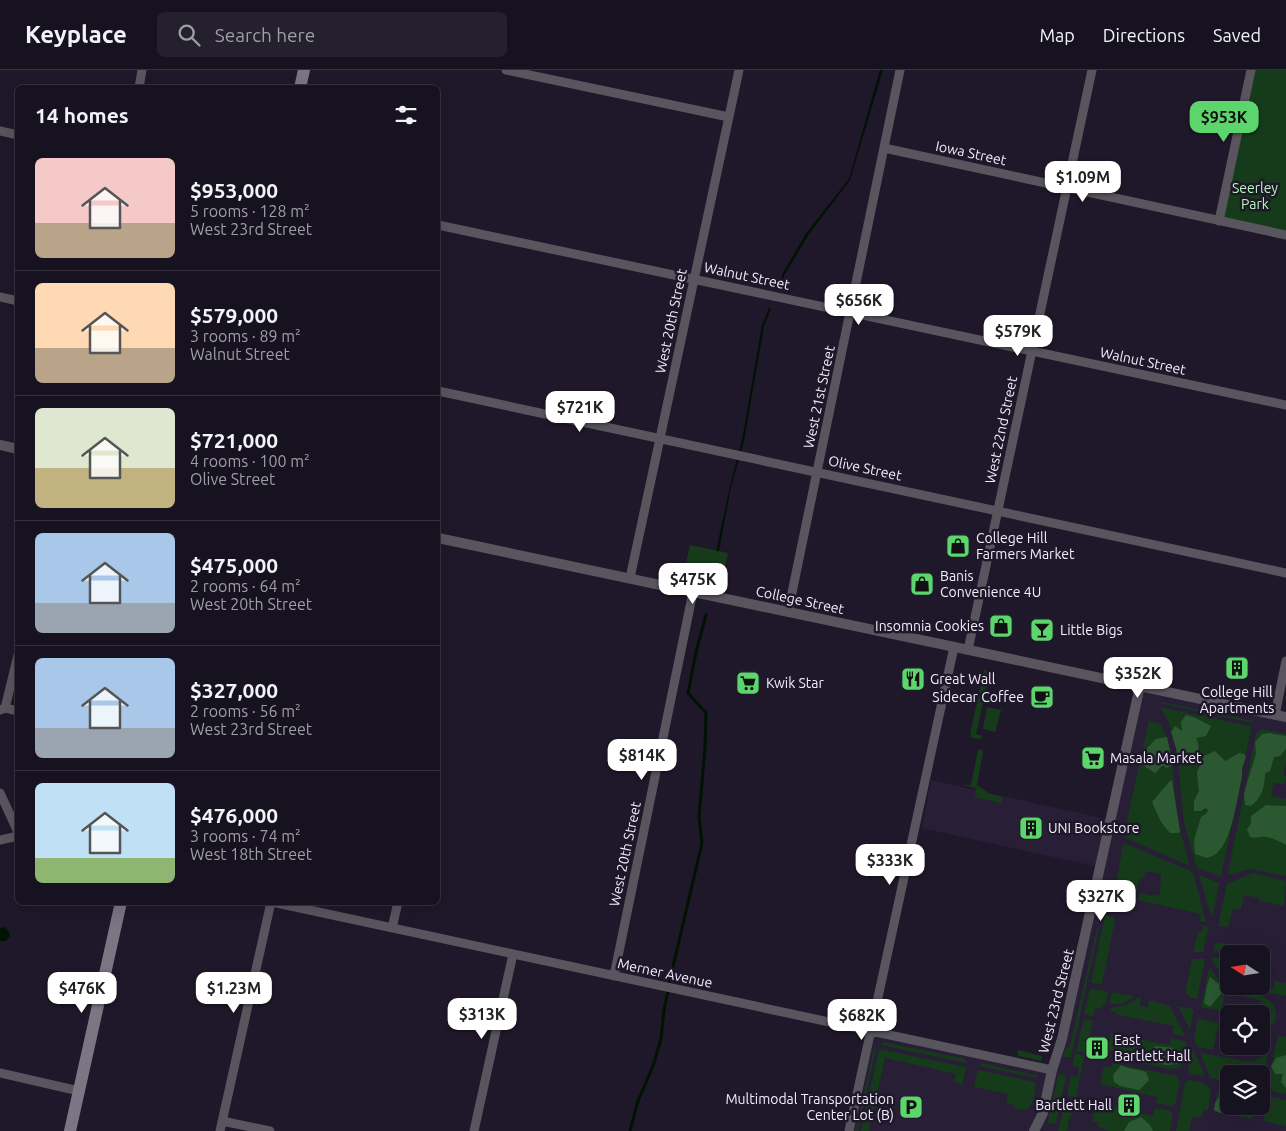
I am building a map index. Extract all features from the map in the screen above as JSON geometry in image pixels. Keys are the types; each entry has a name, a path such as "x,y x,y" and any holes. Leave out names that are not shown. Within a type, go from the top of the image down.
{"main road":[{"path":"301,85 304,70"},
{"path":"70,1131 120,905"}],"street":[{"path":"140,85 142,70"},
{"path":"506,70 729,117"},
{"name":"West 20th Street","path":"630,578 739,70"},
{"name":"West 21st Street","path":"788,612 900,70"},
{"name":"West 22nd Street","path":"968,650 1092,70"},
{"path":"1219,221 1251,70"},
{"path":"0,131 15,134"},
{"name":"Iowa Street","path":"884,148 1286,235"},
{"name":"Walnut Street","path":"440,224 1286,405"},
{"path":"0,297 15,300"},
{"name":"Olive Street","path":"440,391 1286,573"},
{"path":"0,445 15,448"},
{"name":"College Street","path":"440,538 1275,715"},
{"name":"West 20th Street","path":"614,976 694,592"},
{"path":"849,1131 954,647"},
{"path":"1286,661 1275,715 1286,717"},
{"path":"3,709 15,666"},
{"name":"West 23rd Street","path":"1034,1131 1043,1113 1052,1070 1062,1039 1140,686"},
{"path":"0,793 15,826"},
{"path":"0,840 15,837"},
{"path":"220,1131 271,905"},
{"name":"Merner Avenue","path":"286,905 1052,1070"},
{"path":"392,928 397,905"},
{"path":"474,1131 513,954"},
{"path":"0,1073 79,1091"},
{"path":"222,1121 270,1131"}],"shaded area":[{"path":"880,70 883,70 850,180 809,234 781,283 779,283 807,232 849,179"},
{"path":"769,308 771,309 764,326 744,441 731,487 719,551 716,551 742,440 762,325"},
{"path":"1143,691 1286,719 1286,1131 849,1131 871,1031 1052,1070 1099,867 922,828 931,780 1115,821"},
{"path":"4,927 8,930 10,936 6,941 0,941 0,928"}],"green space":[{"name":"Seerley Park","path":"1251,70 1286,70 1286,235 1219,221"},
{"path":"690,545 728,553 721,585 683,577"},
{"path":"984,670 990,671 976,734 983,736 981,739 972,738 970,734"},
{"path":"1162,702 1253,721 1253,723 1159,703"},
{"path":"987,707 1001,710 995,732 983,729"},
{"path":"1161,709 1250,726 1251,729 1221,877 1197,868 1183,815 1176,746 1173,733"},
{"path":"1186,715 1211,726 1206,736 1196,738 1198,748 1194,758 1184,757 1178,762 1171,732 1175,726 1182,731 1181,722"},
{"path":"1149,721 1161,724 1165,734 1172,766 1177,816 1190,866 1126,838 1127,820"},
{"path":"1261,729 1286,734 1286,762 1283,776 1286,776 1285,784 1274,783 1271,796 1286,799 1286,876 1249,869 1231,875 1228,873 1256,734"},
{"path":"1269,733 1286,736 1286,749 1280,756 1274,757 1270,771 1265,773 1263,787 1258,799 1251,806 1245,805 1244,793 1256,754 1255,742 1262,734"},
{"path":"1167,737 1173,765 1166,768 1163,765 1155,773 1144,766 1143,761 1147,757 1147,748 1156,739"},
{"path":"982,749 977,785 990,794 1003,797 1001,803 975,797 976,788 963,785 971,785 978,750"},
{"path":"1215,751 1225,761 1239,753 1244,754 1246,757 1242,768 1242,777 1231,828 1217,853 1207,858 1195,854 1194,840 1201,817 1208,810 1205,808 1201,811 1194,811 1194,801 1199,791 1197,772 1204,756"},
{"path":"1172,780 1179,833 1170,833 1161,822 1152,802"},
{"path":"1266,805 1286,806 1286,845 1269,838 1250,837 1247,829 1251,824 1251,816"},
{"path":"1126,844 1193,872 1206,922 1200,921 1201,914 1138,900 1140,893 1159,896 1161,874 1146,871 1143,879 1139,878 1135,899 1120,896 1118,905 1108,904 1115,891 1123,845"},
{"path":"1253,873 1286,881 1284,906 1259,901 1259,898 1244,895 1241,910 1233,909 1228,927 1218,926 1227,884"},
{"path":"1199,875 1219,883 1213,914 1210,913"},
{"path":"1105,915 1113,917 1115,921 1102,984 1091,983"},
{"path":"1199,925 1207,926 1208,934 1206,935 1203,952 1193,952 1198,932 1202,932 1203,927"},
{"path":"1099,927 1071,1057 1063,1057 1064,1051 1070,1046 1097,928"},
{"path":"1216,942 1231,945 1220,945 1220,952 1213,951"},
{"path":"1214,957 1220,959 1220,973 1211,959"},
{"path":"1192,959 1205,959 1197,999 1185,993"},
{"path":"1209,969 1211,969 1220,982 1220,995 1225,995 1222,1005 1220,1005 1220,1011 1201,1007"},
{"path":"1210,977 1220,985 1220,995 1210,1007 1204,1003"},
{"path":"1275,981 1286,983 1286,996 1270,993 1270,989 1273,989"},
{"path":"1090,988 1108,993 1105,1006 1102,1006 1102,1009 1095,1008 1093,1017 1084,1014"},
{"path":"1112,992 1133,997 1122,1004 1109,1004"},
{"path":"1245,995 1259,995 1269,1001 1275,1010 1274,1024 1270,1023 1270,1005 1259,1005 1260,1000 1245,997"},
{"path":"1141,998 1140,1006 1148,1007 1149,1000 1170,1006 1185,1036 1173,1034 1173,1026 1115,1014 1116,1012 1111,1011 1111,1008 1126,1005"},
{"path":"1178,1006 1194,1011 1190,1029"},
{"path":"1084,1019 1093,1021 1085,1053 1076,1051"},
{"path":"1198,1019 1219,1023 1213,1050 1198,1047 1194,1039"},
{"path":"1111,1033 1169,1045 1172,1038 1186,1042 1184,1059 1179,1068 1169,1069 1113,1057 1114,1052 1107,1050"},
{"path":"1278,1035 1286,1037 1286,1094 1273,1092 1270,1087 1270,1073"},
{"path":"882,1042 965,1059 967,1063 881,1045"},
{"path":"1155,1046 1174,1048 1178,1055 1177,1064 1167,1065 1151,1062 1149,1055"},
{"path":"874,1048 876,1048 858,1131 856,1131"},
{"path":"879,1049 966,1067 962,1085 954,1082 956,1074 885,1058 869,1131 861,1131"},
{"path":"1018,1050 1042,1056 1041,1061 1018,1056"},
{"path":"1191,1051 1195,1053 1204,1074 1203,1076 1189,1073"},
{"path":"1075,1053 1084,1056 1076,1098 1067,1095 1071,1076 1078,1077 1079,1067 1072,1065"},
{"path":"1203,1053 1248,1062 1268,1055 1265,1065 1220,1065 1220,1080 1210,1078 1201,1055"},
{"path":"1286,1055 1286,1088 1281,1082 1283,1074 1275,1074 1271,1066 1276,1058"},
{"path":"981,1063 1037,1075 1037,1078 979,1066"},
{"path":"1112,1063 1177,1076 1180,1083 1175,1104 1172,1106 1156,1103 1157,1097 1100,1084 1104,1066 1111,1068"},
{"path":"1121,1065 1146,1072 1149,1080 1139,1090 1120,1086 1114,1082 1113,1075"},
{"path":"978,1070 1035,1082 1033,1102 1026,1110 1014,1108 1014,1105 1006,1103 1008,1094 974,1087"},
{"path":"1060,1074 1066,1077 1056,1123 1054,1124 1048,1121"},
{"path":"1189,1080 1205,1083 1211,1091 1208,1110 1203,1110 1202,1118 1192,1117 1189,1131 1176,1131 1185,1083"},
{"path":"1220,1092 1220,1112 1213,1111"},
{"path":"1220,1096 1220,1113 1214,1110 1215,1103"},
{"path":"1270,1096 1286,1100 1286,1126 1263,1121 1264,1115 1270,1115"},
{"path":"1067,1100 1075,1101 1072,1115 1070,1115 1067,1131 1058,1131 1065,1102"},
{"path":"1096,1104 1153,1116 1154,1110 1157,1108 1171,1111 1173,1114 1170,1131 1109,1131 1098,1127 1099,1122 1092,1121"},
{"path":"1232,1115 1253,1115 1252,1119"},
{"path":"1141,1117 1150,1125 1153,1131 1124,1131 1129,1122"}],"waterway":[{"path":"630,1131 638,1101 653,1066 661,1039 664,1010 672,971 702,843 699,817 706,713 688,693 706,615"}],"place":[{"name":"College Hill Farmers Market","path":"958,546"},
{"name":"Banis Convenience 4U","path":"922,584"},
{"name":"Insomnia Cookies","path":"1001,626"},
{"name":"Little Bigs","path":"1042,630"},
{"name":"College Hill Apartments","path":"1237,668"},
{"name":"Great Wall","path":"913,679"},
{"name":"Kwik Star","path":"748,683"},
{"name":"Sidecar Coffee","path":"1042,697"},
{"name":"Masala Market","path":"1093,758"},
{"name":"UNI Bookstore","path":"1031,828"},
{"name":"East Bartlett Hall","path":"1097,1048"},
{"name":"Bartlett Hall","path":"1129,1105"},
{"name":"Multimodal Transportation Center Lot (B)","path":"911,1107"}]}
